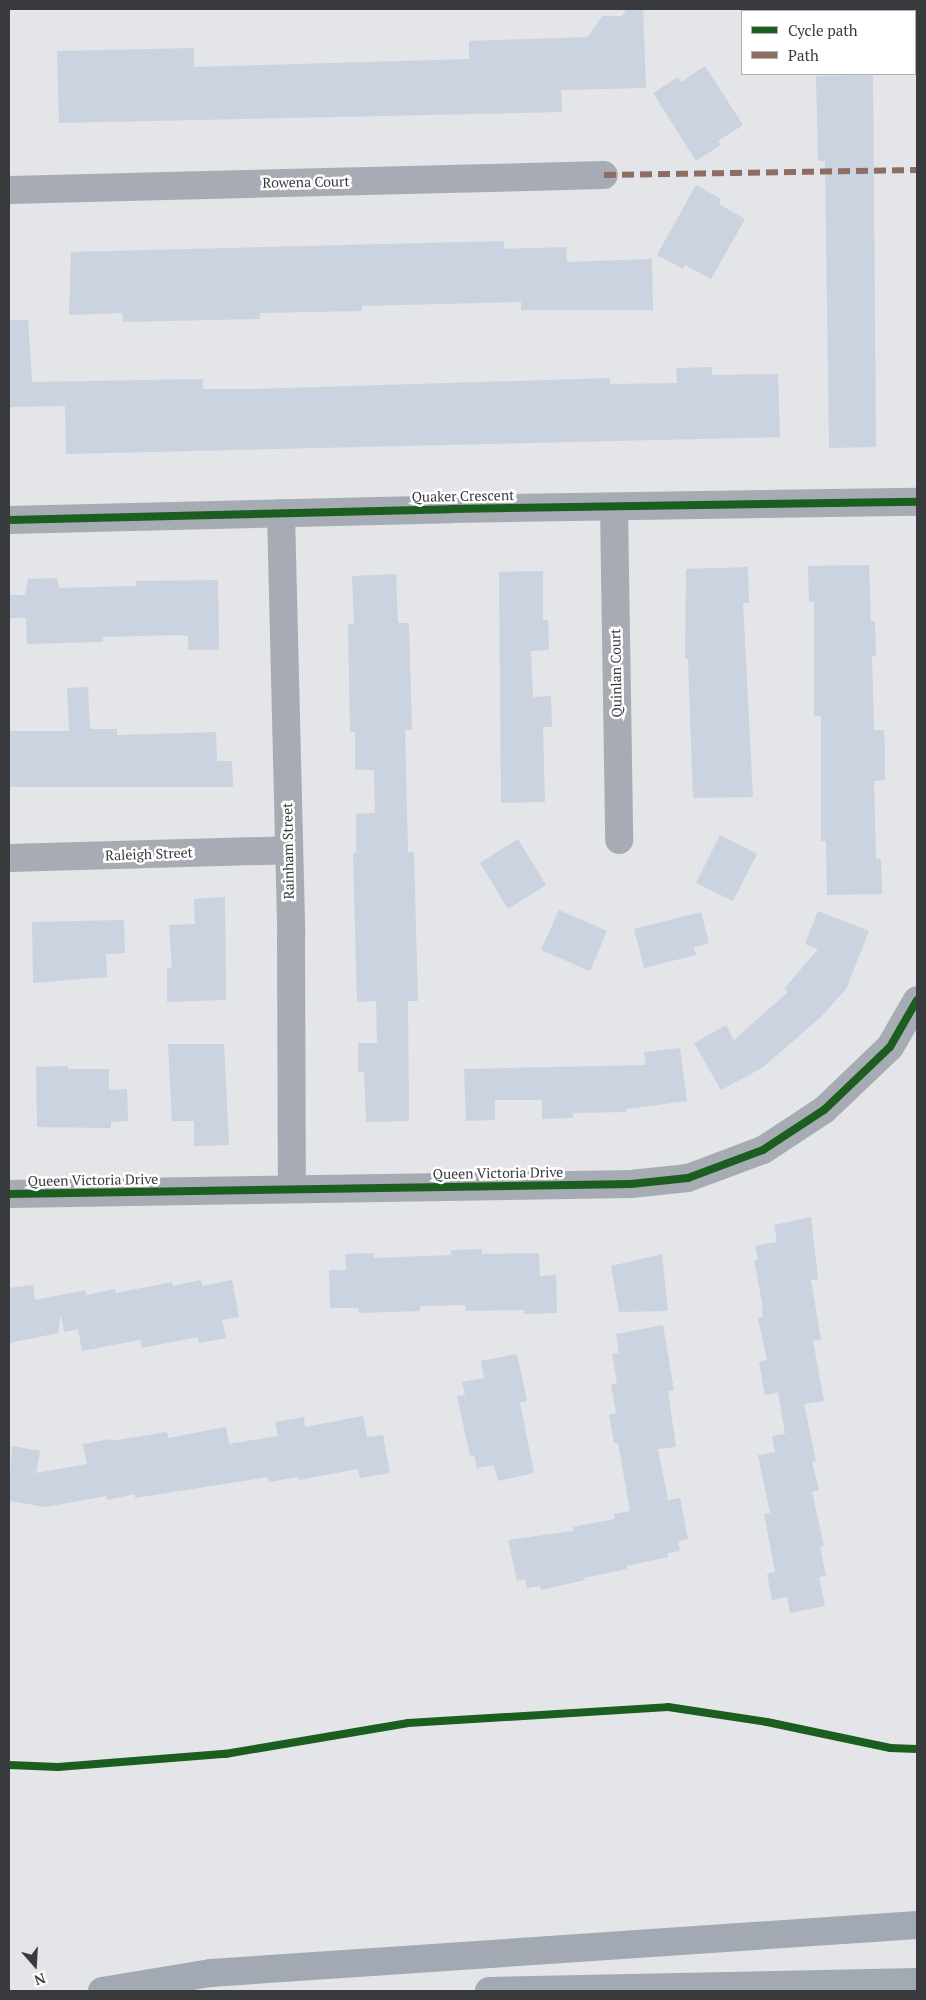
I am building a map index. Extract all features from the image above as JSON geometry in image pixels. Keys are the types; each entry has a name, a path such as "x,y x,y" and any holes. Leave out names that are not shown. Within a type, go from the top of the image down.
{"highway":[{"path":"102,1991 210,1973 917,1925"},
{"path":"489,1991 917,1982"}],"street":[{"name":"Rowena Court","path":"9,190 604,175"},
{"name":"Quaker Crescent","path":"9,520 281,513 917,502"},
{"name":"Quinlan Court","path":"614,507 619,840"},
{"name":"Rainham Street","path":"281,513 288,850 292,1188"},
{"name":"Raleigh Street","path":"9,858 288,850"},
{"name":"Queen Victoria Drive","path":"9,1194 631,1184 688,1178 763,1150 824,1110 890,1047 917,1000"}],"path":[{"path":"9,1765 58,1767 225,1754 408,1723 668,1707 767,1722 890,1748 917,1749"}],"building":[{"path":"643,9 646,88 561,90 562,112 59,123 57,51 194,48 194,67 469,59 469,41 588,37 602,16 622,16 626,10"},
{"path":"705,66 743,125 718,141 721,145 696,161 653,93 678,77 681,82"},
{"path":"873,75 876,447 829,448 825,161 818,161 816,76"},
{"path":"696,185 721,199 719,204 745,219 711,279 685,265 683,269 657,255"},
{"path":"504,241 504,249 566,247 567,262 652,259 653,310 521,310 521,302 362,306 362,311 260,313 260,319 123,322 122,313 69,315 71,252"},
{"path":"9,320 28,320 32,382 203,379 203,389 254,389 610,378 610,384 677,383 676,368 712,367 712,375 778,374 780,437 66,454 65,406 9,407"},
{"path":"869,565 871,622 875,621 876,656 872,656 874,730 884,730 885,748 885,780 874,781 876,859 881,859 882,894 827,895 826,841 821,841 821,716 814,716 814,602 809,602 808,566"},
{"path":"748,567 749,603 743,603 753,797 693,798 688,659 685,659 686,569"},
{"path":"543,571 543,620 548,620 549,650 531,651 533,697 551,696 552,727 543,727 545,802 501,803 499,572"},
{"path":"396,574 398,623 409,623 412,730 405,730 408,852 414,852 418,1001 408,1001 409,1121 366,1122 364,1072 358,1072 358,1043 377,1043 376,1001 357,1002 353,853 356,853 356,814 375,813 374,770 355,770 355,732 350,732 348,624 354,624 352,576"},
{"path":"57,578 59,588 136,586 136,581 218,580 219,650 188,650 188,636 178,635 103,637 103,642 27,644 26,618 10,618 10,595 25,595 28,579"},
{"path":"88,687 90,729 117,729 117,735 216,732 217,761 232,761 233,787 9,787 9,731 69,731 67,688"},
{"path":"720,835 757,854 733,901 696,883"},
{"path":"518,839 546,885 508,909 480,863"},
{"path":"225,897 226,1000 167,1002 167,968 172,968 169,925 195,924 194,899"},
{"path":"559,910 607,931 590,971 541,950"},
{"path":"818,911 869,931 846,989 821,1017 762,1068 721,1090 694,1043 726,1025 734,1040 788,992 784,989 818,949 805,944"},
{"path":"701,912 709,943 694,947 696,955 644,968 634,929"},
{"path":"124,920 125,953 106,954 107,977 33,983 32,922"},
{"path":"168,1044 224,1044 229,1145 194,1146 194,1121 172,1121"},
{"path":"680,1048 687,1101 626,1109 626,1112 573,1113 573,1118 542,1119 542,1100 495,1100 495,1120 466,1121 464,1069 646,1065 644,1052"},
{"path":"68,1066 68,1069 109,1069 109,1090 127,1089 128,1121 111,1122 111,1128 37,1127 36,1067"},
{"path":"811,1217 818,1279 811,1280 821,1340 813,1341 824,1401 804,1404 816,1461 812,1462 819,1490 812,1492 824,1546 820,1547 826,1576 819,1577 825,1606 790,1613 787,1597 772,1600 767,1574 775,1572 764,1514 770,1513 758,1455 775,1452 772,1436 785,1434 778,1392 765,1395 759,1362 767,1360 758,1318 763,1317 754,1260 758,1259 755,1246 777,1242 774,1225"},
{"path":"482,1249 482,1254 539,1253 540,1276 556,1275 557,1313 524,1314 524,1310 466,1311 465,1305 420,1306 420,1311 359,1313 358,1308 330,1308 329,1270 346,1270 345,1254 374,1253 374,1258 451,1255 451,1250"},
{"path":"662,1254 668,1311 619,1312 611,1266"},
{"path":"201,1280 202,1286 232,1280 239,1317 222,1320 226,1338 199,1343 198,1337 142,1348 140,1340 82,1351 78,1329 64,1332 61,1315 58,1333 9,1343 9,1288 33,1285 35,1300 85,1290 86,1295 115,1289 116,1293 172,1282 173,1286"},
{"path":"663,1325 674,1390 668,1391 676,1447 658,1449 668,1500 680,1498 688,1539 678,1541 680,1551 668,1553 668,1557 626,1566 627,1569 541,1590 540,1586 527,1588 525,1579 517,1581 508,1540 573,1531 573,1527 615,1519 614,1514 630,1511 618,1443 614,1443 609,1415 616,1413 611,1385 617,1383 612,1354 619,1353 616,1334"},
{"path":"517,1354 527,1401 520,1403 534,1473 498,1481 494,1465 477,1468 474,1455 470,1456 457,1396 465,1395 462,1382 484,1378 481,1361"},
{"path":"363,1416 367,1437 383,1435 390,1473 360,1478 358,1469 298,1480 298,1477 269,1482 268,1477 135,1498 135,1494 107,1500 106,1496 46,1507 9,1501 12,1446 40,1451 36,1473 87,1464 83,1444 110,1439 111,1441 167,1432 168,1438 226,1427 229,1444 278,1436 275,1422 304,1417 305,1427"}],"marked path":[{"path":"604,175 917,170"}],"cycle path":[{"path":"9,520 451,509 917,502"},
{"path":"9,1194 631,1184 688,1178 763,1150 824,1110 890,1047 917,1000"},
{"path":"9,1765 58,1767 225,1754 408,1723 668,1707 767,1722 890,1748 917,1749"}]}
